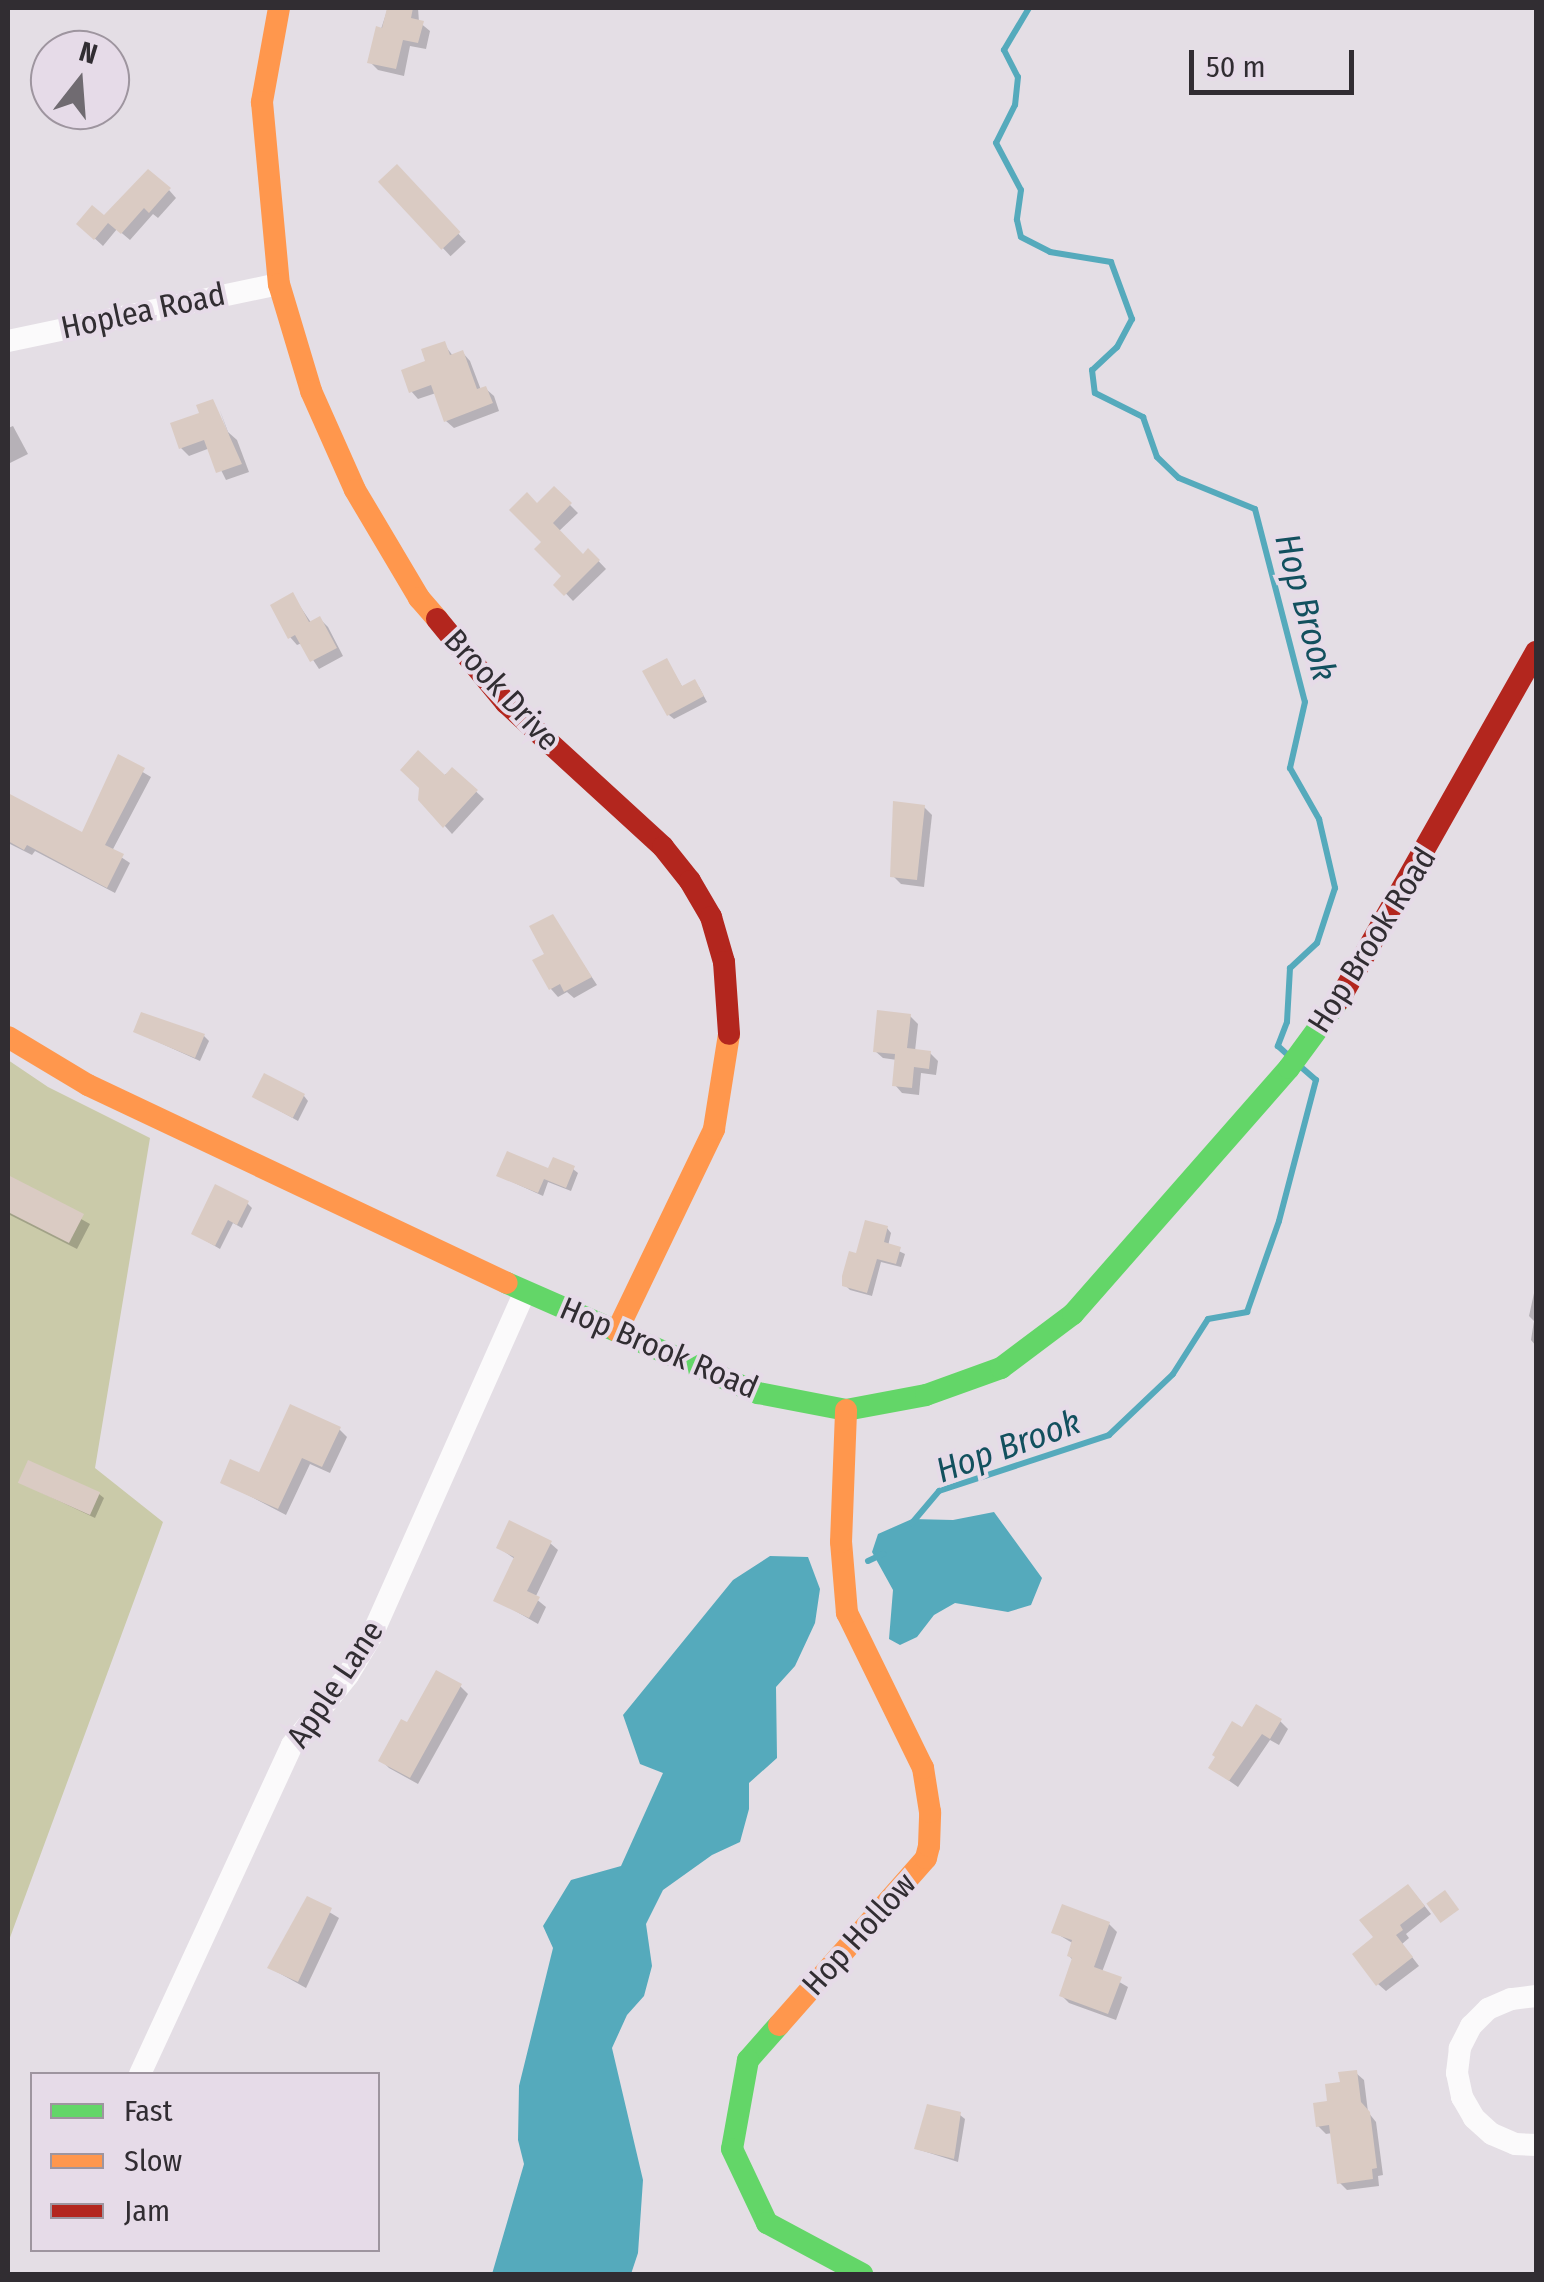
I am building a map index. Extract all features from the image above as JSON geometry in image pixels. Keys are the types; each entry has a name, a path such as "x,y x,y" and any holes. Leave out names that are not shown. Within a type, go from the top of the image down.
{"street":[{"name":"Brook Drive","path":"279,8 262,102 278,284 311,391 354,490 419,598 506,704 663,847 710,917 724,962 730,1022 726,1072 714,1129 617,1330"},
{"name":"Hoplea Road","path":"8,341 278,284"},
{"name":"Hop Brook Road","path":"8,1037 88,1085 525,1291 758,1393 846,1410 926,1395 1001,1368 1073,1314 1295,1060 1353,980 1536,652"},
{"name":"Apple Lane","path":"141,2072 292,1744 348,1675 380,1620 525,1291"},
{"name":"Hop Hollow","path":"846,1410 841,1542 847,1613 923,1768 930,1812 929,1846 926,1858 748,2060 732,2149 768,2224 862,2274"},
{"path":"1536,1996 1510,1999 1488,2010 1471,2026 1460,2048 1457,2073 1462,2097 1474,2118 1492,2134 1515,2144 1536,2146"}],"green space":[{"path":"8,1060 48,1087 150,1138 95,1468 163,1522 8,1943"}],"water":[{"path":"994,1512 1042,1578 1031,1605 1008,1612 955,1603 934,1615 917,1637 900,1645 889,1639 893,1590 872,1552 878,1534 912,1519 953,1520"},
{"path":"770,1556 808,1557 820,1589 815,1623 795,1666 776,1687 777,1758 749,1783 749,1809 740,1842 712,1855 663,1890 646,1924 652,1966 644,1996 627,2015 612,2048 643,2180 638,2253 631,2274 492,2274 524,2164 518,2140 519,2086 553,1948 543,1926 571,1880 621,1866 663,1773 640,1764 623,1715 733,1580"}],"building":[{"path":"387,8 413,8 411,18 424,21 418,43 403,40 396,69 367,63 376,26 382,28"},
{"path":"397,164 460,232 441,250 378,182"},
{"path":"148,169 171,188 149,213 144,208 121,234 108,223 94,240 76,224 92,205 104,215"},
{"path":"445,341 450,355 463,350 477,389 486,386 493,403 444,422 431,385 409,393 401,370 425,361 421,349"},
{"path":"213,399 242,464 216,473 204,440 179,449 170,423 199,413 196,405"},
{"path":"554,486 572,503 553,523 583,554 588,548 600,560 564,596 553,585 561,576 534,549 541,542 509,510 527,492 537,503"},
{"path":"293,592 309,622 320,616 337,648 310,662 295,635 288,639 270,605"},
{"path":"667,658 682,686 695,679 704,696 667,716 642,671"},
{"path":"418,750 445,775 452,767 478,790 443,828 418,800 419,788 400,770"},
{"path":"118,754 145,768 105,845 124,854 107,888 27,845 24,850 8,841 8,793 82,832"},
{"path":"893,801 925,805 917,880 890,877"},
{"path":"553,914 592,977 564,992 560,984 549,990 532,960 544,954 529,926"},
{"path":"877,1010 911,1014 907,1048 931,1051 929,1069 914,1067 912,1088 892,1086 895,1054 873,1052"},
{"path":"141,1012 205,1034 195,1058 133,1032"},
{"path":"264,1073 305,1094 293,1118 252,1097"},
{"path":"507,1151 548,1168 553,1157 575,1166 566,1188 544,1179 538,1193 496,1176"},
{"path":"8,1175 84,1214 69,1243 8,1212"},
{"path":"215,1184 249,1201 237,1225 228,1220 215,1246 191,1234"},
{"path":"865,1220 888,1226 884,1242 901,1247 896,1264 877,1259 867,1293 842,1286 849,1251 856,1253"},
{"path":"290,1404 341,1427 322,1467 302,1458 278,1509 220,1483 230,1459 259,1472"},
{"path":"28,1460 100,1492 90,1515 18,1483"},
{"path":"509,1520 552,1541 527,1591 540,1597 529,1618 493,1601 514,1557 496,1548"},
{"path":"436,1670 462,1684 410,1778 378,1761 401,1719 407,1722"},
{"path":"1256,1704 1282,1719 1270,1739 1262,1734 1229,1781 1208,1768 1215,1757 1212,1755 1232,1721 1242,1727"},
{"path":"1408,1884 1425,1906 1400,1925 1403,1930 1396,1935 1413,1957 1376,1986 1352,1954 1373,1937 1359,1920"},
{"path":"1445,1890 1459,1909 1440,1923 1426,1904"},
{"path":"307,1896 332,1908 298,1982 267,1968"},
{"path":"1062,1904 1110,1922 1094,1967 1122,1977 1108,2014 1059,1996 1072,1958 1067,1956 1072,1940 1051,1933"},
{"path":"1357,2070 1361,2102 1370,2112 1377,2168 1372,2169 1373,2179 1337,2184 1329,2125 1316,2127 1313,2103 1327,2101 1325,2084 1340,2082 1338,2072"},
{"path":"927,2104 961,2112 954,2159 914,2149"}],"waterway":[{"name":"Hop Brook","path":"1029,8 1004,50 1018,77 1015,105 996,143 1021,190 1017,220 1021,237 1050,252 1111,262 1132,319 1117,347 1092,370 1095,393 1143,417 1157,457 1179,478 1255,509 1305,702 1290,768 1319,819 1335,888 1317,943 1290,968 1287,1022 1278,1046 1288,1055"},
{"name":"Hop Brook","path":"912,1523 939,1491 1109,1435 1173,1374 1208,1319 1247,1312 1279,1221 1316,1080 1300,1066"},
{"name":"Hop Brook","path":"868,1561 883,1554"}],"traffic: fast":[{"path":"507,1283 758,1393 846,1410 926,1395 1001,1368 1073,1314 1289,1068 1339,1000"},
{"path":"779,2025 748,2060 732,2149 767,2223 862,2274"}],"traffic: slow":[{"path":"279,8 262,102 279,284 311,391 355,490 419,598 437,619"},
{"path":"617,1331 714,1129 729,1034"},
{"path":"8,1037 88,1085 507,1283"},
{"path":"779,2025 926,1858 929,1846 930,1812 923,1768 847,1613 841,1542 846,1410"}],"traffic: jam":[{"path":"437,619 506,703 663,847 690,881 711,917 724,962 729,1034"},
{"path":"1339,1000 1536,652"}]}
